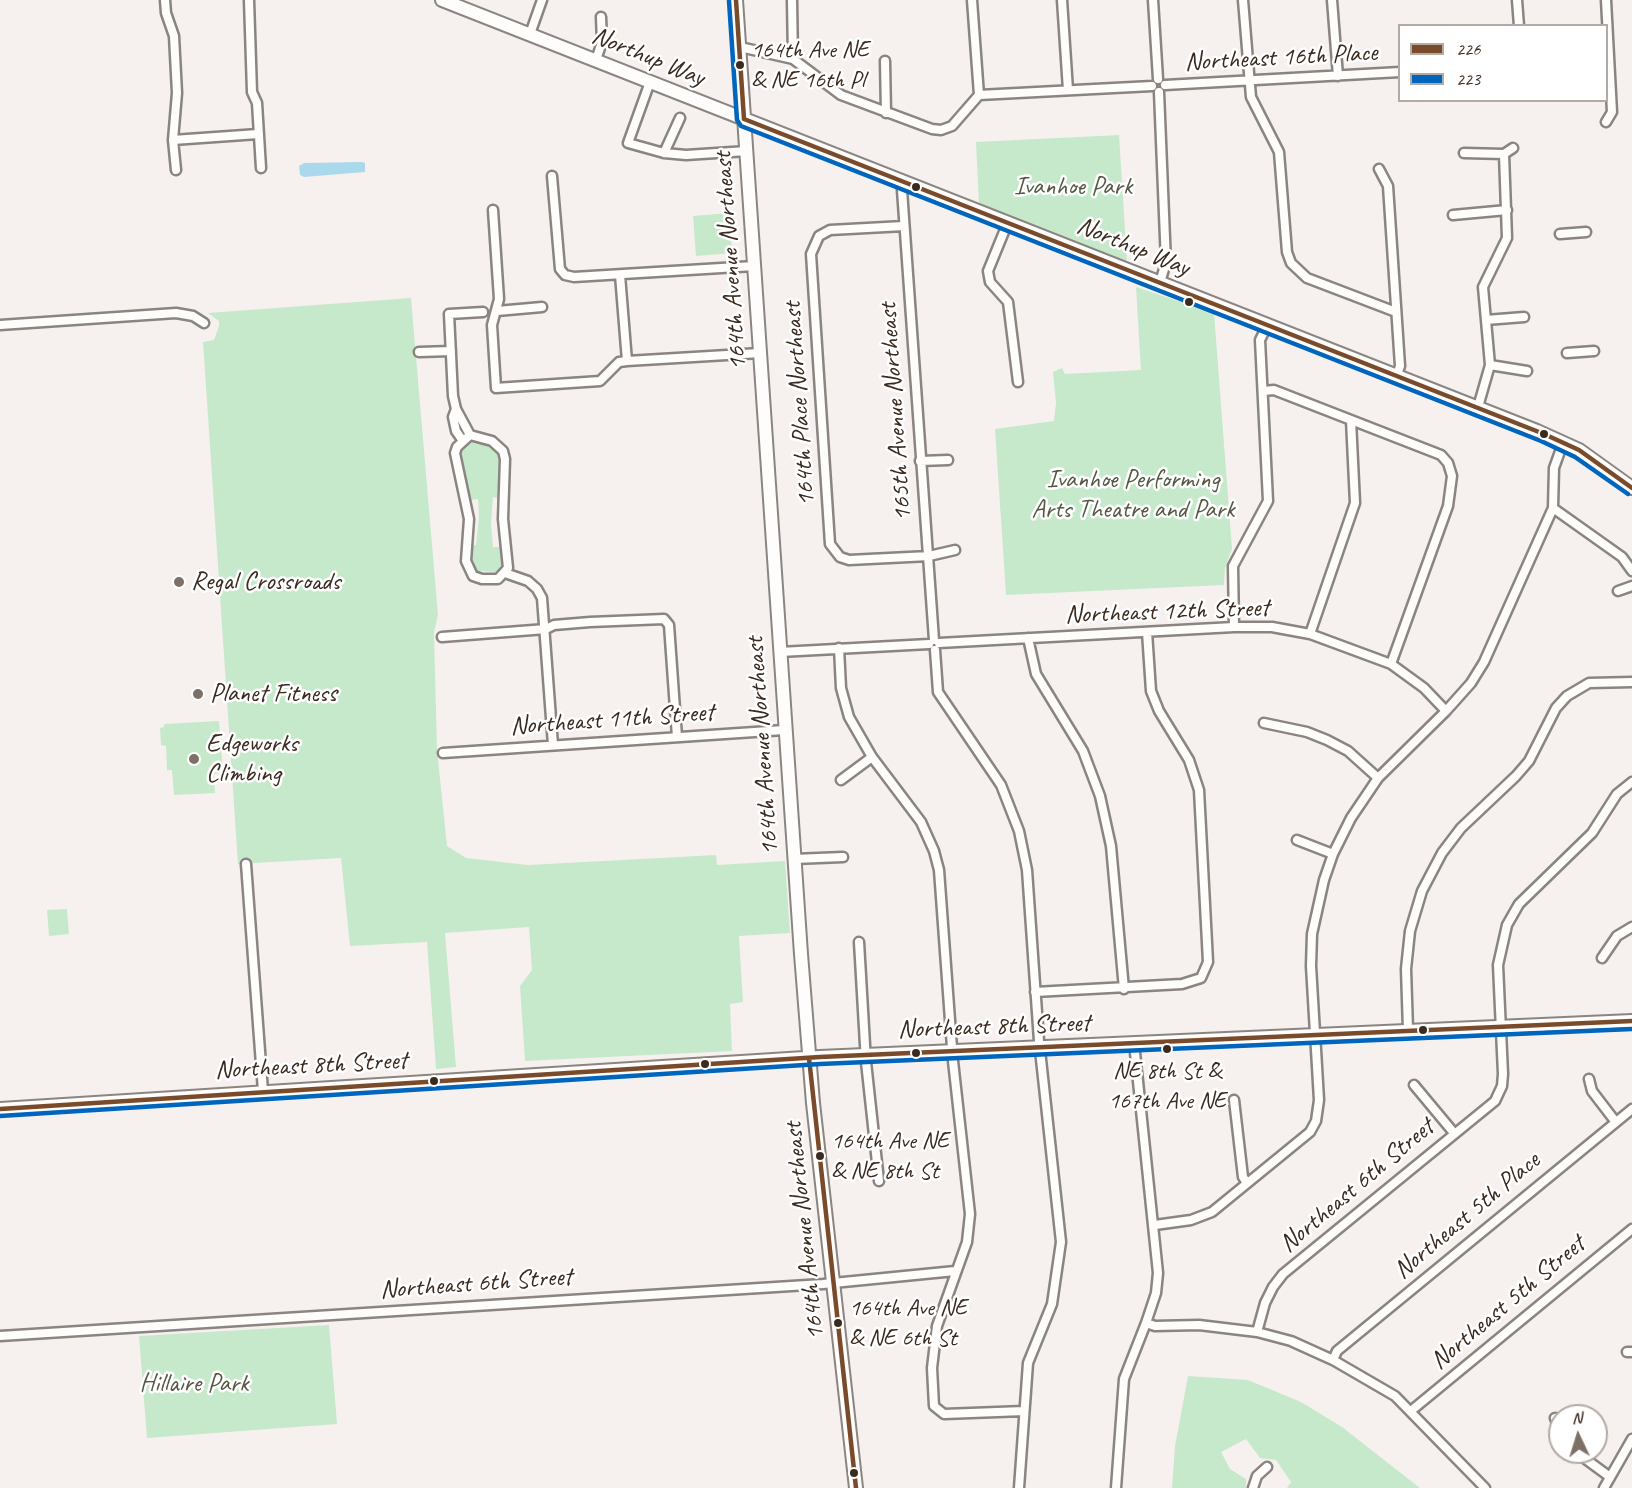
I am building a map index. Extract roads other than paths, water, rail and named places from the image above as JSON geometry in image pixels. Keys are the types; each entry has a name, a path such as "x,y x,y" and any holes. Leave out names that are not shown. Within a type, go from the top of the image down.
{"street":[{"path":"165,0 166,13 174,36 177,93 173,140 176,170"},
{"path":"249,0 252,92 257,103 261,168"},
{"path":"530,34 542,0"},
{"name":"164th Avenue Northeast","path":"736,0 784,730 809,1058 856,1488"},
{"path":"792,0 793,58"},
{"path":"740,48 793,58 841,95 886,113 941,130 961,119 979,95 972,0"},
{"path":"1062,0 1068,90"},
{"path":"1153,0 1166,263 1160,282"},
{"path":"1243,0 1251,97 1279,152 1287,252 1295,270 1307,278 1396,312"},
{"path":"1332,0 1338,76"},
{"path":"1518,0 1519,24"},
{"path":"1606,0 1607,24"},
{"name":"Northup Way","path":"449,2 1478,407 1563,442 1586,454 1632,488"},
{"path":"596,60 602,42 601,18"},
{"path":"1606,122 1612,112 1608,60"},
{"path":"885,61 886,113"},
{"name":"Northeast 16th Place","path":"979,95 1398,72"},
{"path":"650,82 628,143 664,153 686,155 747,151"},
{"path":"664,153 680,118"},
{"path":"173,140 258,134"},
{"path":"1464,153 1504,154 1513,148"},
{"path":"1478,407 1490,365 1483,287 1504,249 1507,238 1504,154"},
{"path":"1379,169 1388,186 1400,366 1397,375"},
{"path":"552,176 560,270 566,275 574,277 620,275 754,266"},
{"name":"165th Avenue Northeast","path":"905,181 902,190 904,226 938,692 1001,785 1019,831 1027,870 1040,1047 1061,1242 1052,1304 1028,1363 1019,1488"},
{"path":"493,210 499,299 492,326 496,388 600,381 619,362 759,353"},
{"path":"1453,214 1507,210"},
{"path":"1008,222 988,271 990,282 1008,302 1017,382"},
{"name":"164th Place Northeast","path":"904,226 830,230 819,236 811,255 830,544 840,557 857,560 929,556"},
{"path":"1560,234 1586,232"},
{"path":"620,275 627,361"},
{"path":"497,311 542,307"},
{"path":"470,435 457,447 455,462 469,519 465,548 467,570 473,576 482,579 498,579 506,573 508,568 503,519 505,459 503,451 492,441 470,435 456,409 451,351 449,314 483,312"},
{"path":"0,324 176,314 193,316 204,323"},
{"path":"1486,320 1524,317"},
{"path":"1234,627 1233,566 1268,501 1260,340 1268,324"},
{"path":"419,352 451,351"},
{"path":"1567,352 1594,351"},
{"path":"1490,365 1527,371"},
{"path":"1263,391 1274,390 1441,455 1452,476 1448,506 1390,664"},
{"path":"456,409 453,417 456,431 463,441"},
{"path":"1310,634 1355,503 1351,420"},
{"path":"1155,1225 1201,1218 1226,1202 1310,1132 1316,1121 1319,1100 1314,1035 1312,934 1324,880 1333,854 1351,818 1378,778 1446,711 1471,683 1484,662 1553,508 1554,468 1563,442"},
{"path":"920,461 948,460"},
{"path":"1553,508 1622,557 1632,571"},
{"path":"929,556 956,550"},
{"path":"506,573 519,577 537,589 542,598 554,745"},
{"path":"1618,591 1632,586"},
{"path":"442,637 546,629 554,625 664,619 669,626 677,737"},
{"name":"Northeast 12th Street","path":"780,652 1234,627 1272,627 1310,634 1390,664 1424,688 1446,711"},
{"path":"1035,992 1182,984 1201,978 1208,962 1197,781 1184,750 1159,711 1151,691 1147,632"},
{"path":"1028,638 1036,674 1083,751 1104,813 1111,846 1124,988"},
{"path":"838,648 844,703 849,717 872,757 921,822 934,851 941,888 952,1051 970,1214 967,1242 955,1270 937,1326 932,1358 934,1406 944,1414 1024,1411"},
{"path":"1408,1030 1406,969 1410,931 1422,891 1442,853 1461,828 1529,760 1556,708 1567,696 1589,683 1632,682"},
{"path":"1264,723 1307,732 1327,740 1348,751 1378,778"},
{"name":"Northeast 11th Street","path":"444,753 784,730"},
{"path":"841,780 872,757"},
{"path":"1501,1026 1498,965 1500,945 1507,925 1519,904 1592,833 1617,794 1632,782"},
{"path":"1296,840 1333,854"},
{"path":"794,860 843,857"},
{"path":"246,864 263,1091"},
{"path":"1602,958 1617,936 1632,927"},
{"path":"859,942 866,1055 879,1181"},
{"name":"Northeast 8th Street","path":"0,1109 809,1058 1632,1021"},
{"name":"Northeast 6th Street","path":"1257,1332 1265,1303 1283,1274 1495,1101 1502,1086 1501,1026"},
{"path":"1116,1488 1124,1379 1156,1293 1158,1273 1155,1225 1134,1043"},
{"path":"1589,1079 1592,1091 1615,1121"},
{"path":"1414,1085 1454,1133"},
{"path":"1234,1100 1243,1178 1247,1183"},
{"name":"Northeast 5th Place","path":"1333,1360 1337,1351 1632,1109"},
{"name":"Northeast 5th Street","path":"1412,1410 1632,1229"},
{"name":"Northeast 6th Street","path":"0,1335 833,1282 955,1270"},
{"path":"1146,1323 1155,1326 1199,1325 1257,1332 1291,1341 1333,1360 1395,1396 1412,1410 1485,1488"},
{"path":"1604,1488 1632,1439"},
{"path":"1592,1464 1610,1477"},
{"path":"1253,1488 1257,1476 1267,1467"}],"water":[{"path":"304,163 365,163 365,172 304,177 300,175 299,166"}],"place":[{"name":"164th Ave NE & NE 16th Pl","path":"740,65"},
{"name":"Regal Crossroads","path":"179,582"},
{"name":"Planet Fitness","path":"198,694"},
{"name":"Edgeworks Climbing","path":"194,759"},
{"name":"NE 8th St & 167th Ave NE","path":"1167,1049"},
{"name":"164th Ave NE & NE 8th St","path":"820,1156"},
{"name":"164th Ave NE & NE 6th St","path":"838,1323"}],"park label":[{"name":"Ivanhoe Park","path":"1073,187"},
{"name":"Ivanhoe Performing Arts Theatre and Park","path":"1133,495"},
{"name":"Hillaire Park","path":"194,1384"}]}
